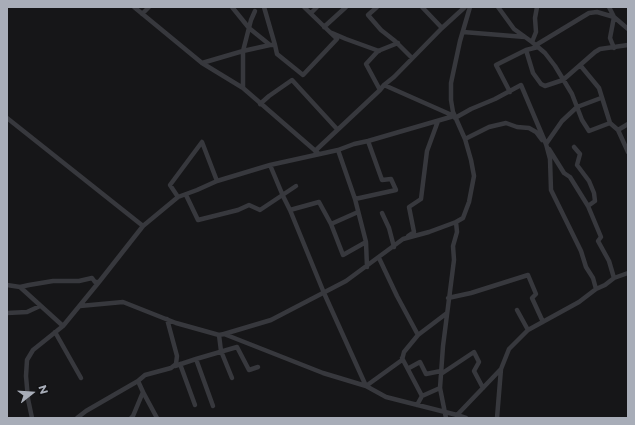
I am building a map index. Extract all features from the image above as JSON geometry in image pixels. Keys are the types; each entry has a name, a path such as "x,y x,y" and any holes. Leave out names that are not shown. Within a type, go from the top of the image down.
{"street":[{"path":"134,7 202,63 243,88 319,154"},
{"path":"142,14 149,7"},
{"path":"232,7 249,28 273,45"},
{"path":"264,7 276,54 303,75 337,39 304,7"},
{"path":"311,13 317,7"},
{"path":"324,27 346,7"},
{"path":"377,7 368,15 381,30 398,43 412,58"},
{"path":"422,7 442,28"},
{"path":"315,151 394,77 465,7"},
{"path":"403,239 429,232 456,222 463,218 469,202 474,176 465,139 455,117 451,100 450,83 470,7"},
{"path":"498,7 514,29 535,45 555,66 572,94 589,131 610,123"},
{"path":"535,45 535,18 537,7"},
{"path":"609,7 614,17 628,29"},
{"path":"243,88 243,51 251,20 255,11"},
{"path":"510,92 496,65 535,45 589,13 597,12 614,17"},
{"path":"614,17 610,38 614,48"},
{"path":"329,32 379,51"},
{"path":"463,32 526,37"},
{"path":"380,90 366,64 379,51 398,43"},
{"path":"202,63 243,51 273,45"},
{"path":"526,50 533,73 545,86 563,80 600,49 628,45"},
{"path":"580,65 599,88 610,123 618,130 627,149"},
{"path":"260,104 292,80 337,129"},
{"path":"384,85 455,117"},
{"path":"32,418 28,399 26,376 27,360 33,350 63,326 143,226 178,197 186,195 217,180 270,165 338,150 354,144 455,117 522,85 546,144 550,159 551,190 580,251 586,268 593,278 596,289"},
{"path":"546,144 562,121 577,107 601,98"},
{"path":"7,118 143,226"},
{"path":"221,334 271,320 324,293 367,267 414,232 409,207 421,199 427,151 438,121"},
{"path":"465,139 489,127 506,123 517,128 529,128 536,132 546,144 564,173 570,177 588,206 601,237 598,241 609,261 614,278"},
{"path":"618,130 628,124"},
{"path":"355,199 396,190 391,179 382,180 368,141"},
{"path":"178,197 170,185 202,142 217,180"},
{"path":"574,147 580,154 577,165 589,181 594,193 595,201 588,206"},
{"path":"338,150 355,199 366,242 367,267"},
{"path":"270,165 324,293 366,386"},
{"path":"186,195 198,220 238,210 249,205 260,210 296,186"},
{"path":"290,210 319,202 331,224 343,255 366,242"},
{"path":"331,224 358,212"},
{"path":"382,213 389,228 394,247"},
{"path":"446,418 440,388 448,298 454,260 453,246 457,232 456,222"},
{"path":"379,258 397,296 418,334"},
{"path":"457,415 501,369 510,349 528,330 579,302 614,278 628,272"},
{"path":"448,298 471,293 528,275 536,294 532,298 544,322"},
{"path":"20,288 53,281 79,281 92,278 95,282 99,282"},
{"path":"7,285 20,288 63,326"},
{"path":"80,306 123,302 167,319 221,334 323,373 366,386 386,397 466,418"},
{"path":"7,313 27,312 40,306"},
{"path":"517,310 528,330"},
{"path":"366,386 402,360 404,352 418,334 447,313"},
{"path":"167,319 177,356 175,366"},
{"path":"55,332 81,378"},
{"path":"221,334 221,351 232,378"},
{"path":"77,418 86,411 138,381 145,375 221,351 237,347 249,370 258,367"},
{"path":"409,368 420,362 426,374 441,372 474,352 479,362 474,371 483,388"},
{"path":"402,358 409,368 422,396"},
{"path":"196,359 213,406"},
{"path":"180,364 195,405"},
{"path":"497,418 501,369"},
{"path":"138,381 157,418"},
{"path":"418,405 422,396 440,388"},
{"path":"131,418 143,392"}]}
